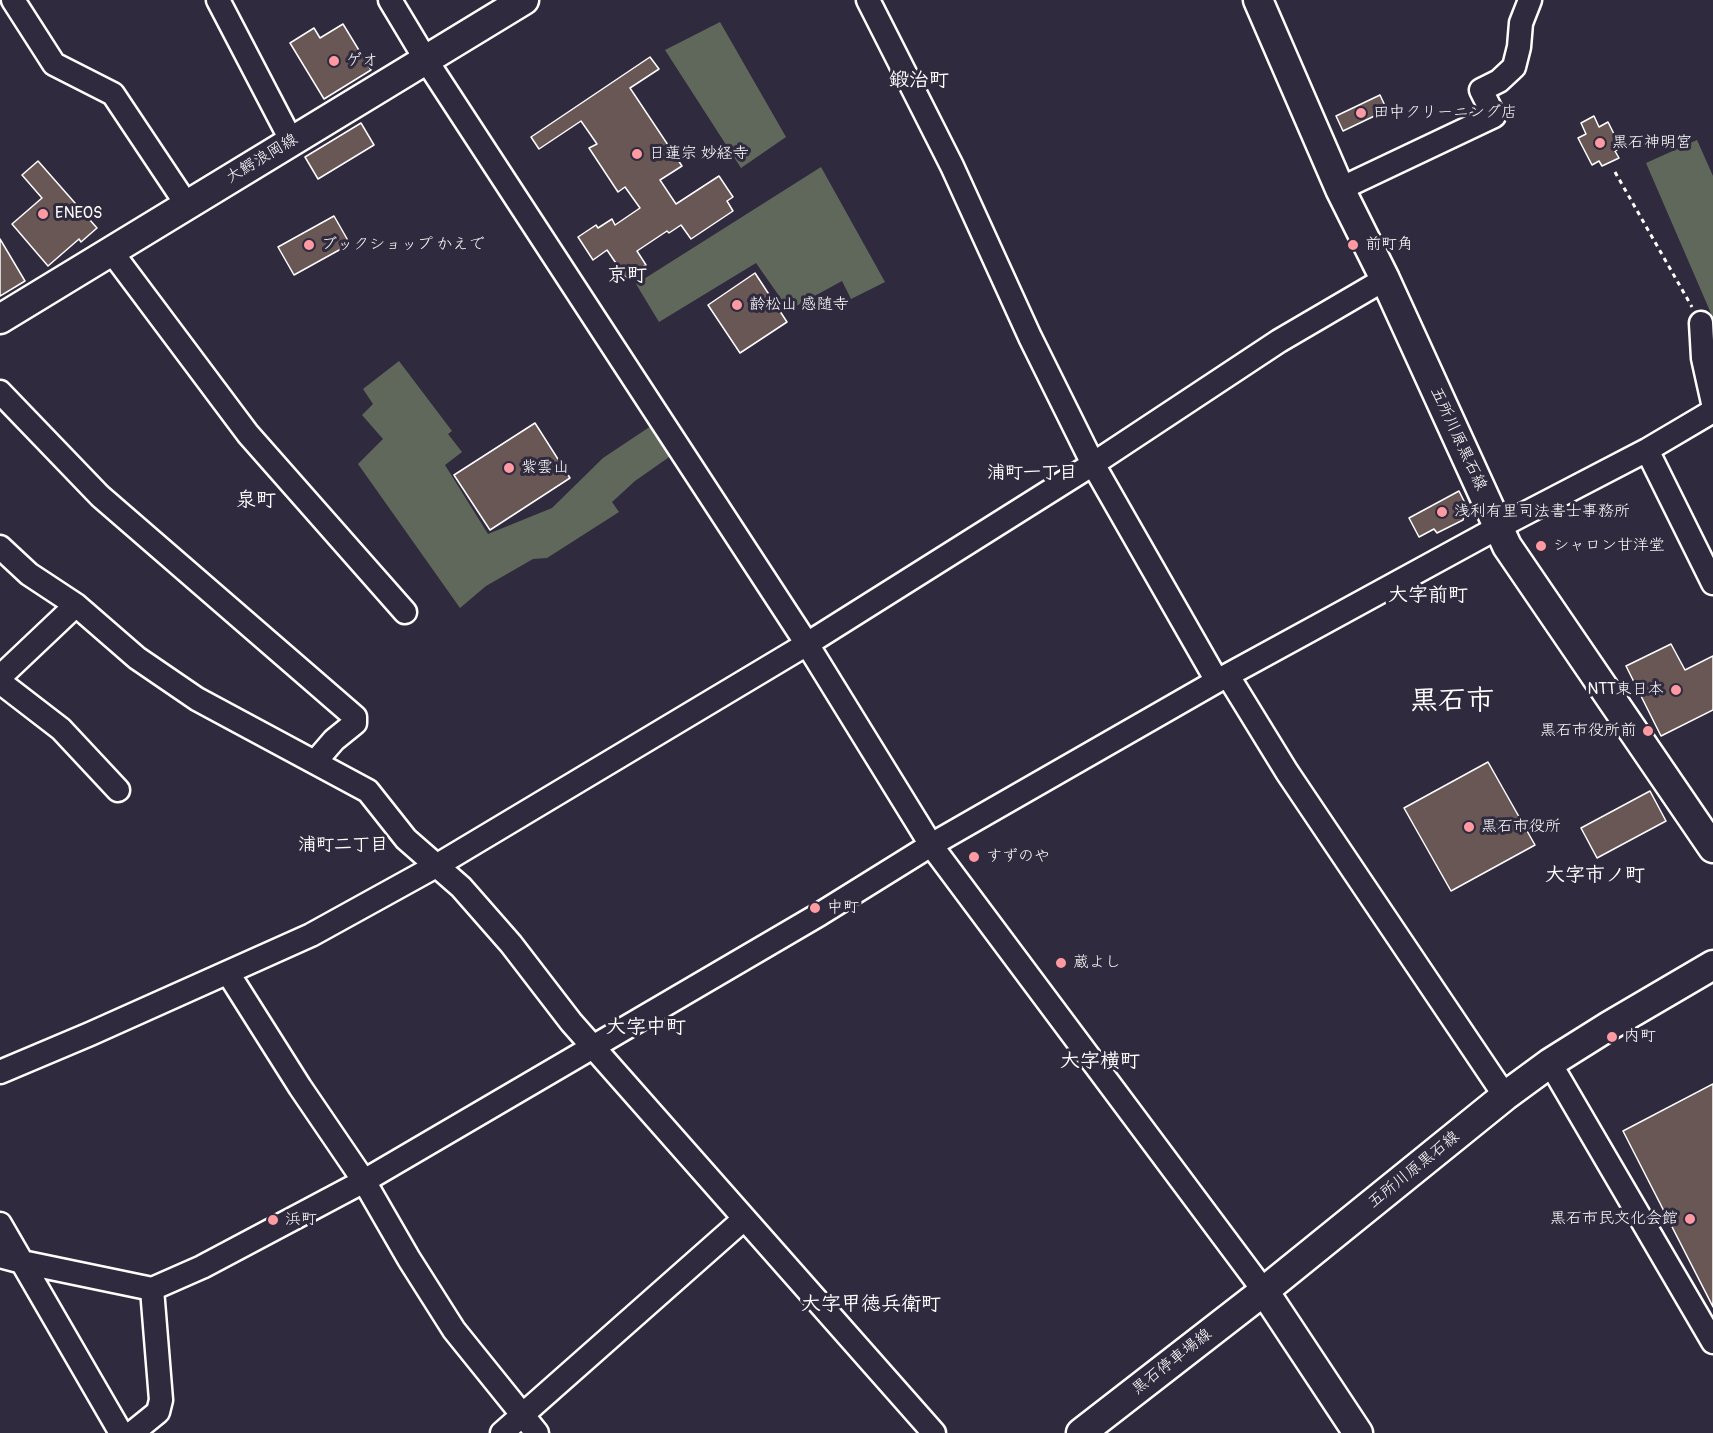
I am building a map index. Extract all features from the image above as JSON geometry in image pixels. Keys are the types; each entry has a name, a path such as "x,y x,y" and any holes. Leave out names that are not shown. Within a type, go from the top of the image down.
{"main road":[{"name":"大鰐浪岡線","path":"0,319 524,0"},
{"name":"五所川原黒石線","path":"1258,0 1340,189 1507,546 1713,848"},
{"name":"五所川原黒石線","path":"1264,1291 1505,1096 1550,1063 1713,965"},
{"name":"黒石停車場線","path":"1081,1433 1264,1291"},
{"path":"1264,1291 1358,1433"}],"street":[{"path":"13,0 54,64 113,94 187,205"},
{"path":"218,0 292,141"},
{"path":"390,0 426,60 807,644 932,845 1264,1291"},
{"path":"868,0 952,166 1030,337 1093,464 1222,678 1505,1096"},
{"path":"1340,189 1494,116 1481,90 1499,81 1514,67 1521,23 1530,0"},
{"path":"111,251 248,434 405,612"},
{"path":"0,1072 311,935 436,866 807,644 1093,464 1280,341 1384,279"},
{"path":"1701,323 1703,358 1713,403"},
{"path":"0,392 100,496 355,717 355,723 334,740 315,762"},
{"path":"0,1256 22,1263 152,1288 202,1267 364,1181 820,914 932,845 1222,678 1499,527 1647,450 1713,411"},
{"path":"1647,450 1713,583"},
{"path":"0,547 29,574 76,605 137,658 197,699 368,791 406,839 461,887 511,944 571,1022 934,1433"},
{"path":"0,677 76,605"},
{"path":"0,682 62,729 118,790"},
{"path":"228,973 300,1087 364,1181 409,1259 454,1330 537,1433"},
{"path":"1550,1063 1713,1342"},
{"path":"502,1433 744,1219"},
{"path":"0,1224 121,1433"},
{"path":"132,1433 158,1412 161,1400 152,1288"}],"path":[{"path":"1615,172 1701,323"}],"green space":[{"path":"720,22 786,137 741,168 665,50"},
{"path":"1697,140 1713,176 1713,318 1646,163"},
{"path":"821,167 885,282 851,299 842,281 789,310 756,263 659,322 636,284"},
{"path":"399,361 452,431 448,434 462,452 445,465 488,534 552,508 603,458 651,426 672,455 635,481 612,502 619,512 547,558 533,559 486,586 460,608 358,464 383,439 362,415 373,404 363,389"}],"building":[{"name":"ゲオ","path":"343,24 371,70 324,99 290,43 314,28 320,38"},
{"path":"650,57 659,69 630,88 682,166 660,180 676,204 719,176 733,197 727,201 733,211 691,239 681,225 669,233 667,231 637,251 646,265 626,278 607,250 593,260 578,237 596,225 598,228 612,219 615,225 640,208 625,187 618,192 589,148 597,144 581,121 539,149 531,137"},
{"name":"田中クリーニング店","path":"1380,95 1387,110 1343,131 1336,116"},
{"name":"黒石神明宮","path":"1594,116 1599,127 1608,122 1621,148 1615,151 1619,158 1602,166 1599,161 1592,165 1578,138 1586,134 1581,123"},
{"path":"361,123 374,145 318,179 305,157"},
{"path":"38,161 97,228 81,242 79,239 48,266 12,224 42,198 22,175"},
{"path":"334,216 350,244 294,275 278,247"},
{"path":"0,239 25,281 0,296"},
{"path":"755,273 787,322 740,353 708,305"},
{"path":"535,423 570,478 490,530 454,475"},
{"name":"浅利有里司法書士事務所","path":"1459,491 1467,507 1463,520 1437,533 1434,529 1419,537 1409,518"},
{"name":"NTT東日本","path":"1671,644 1685,670 1713,656 1713,710 1661,736 1626,666"},
{"name":"黒石市役所","path":"1488,762 1535,845 1451,891 1404,808"},
{"path":"1650,791 1666,821 1597,858 1581,828"},
{"name":"黒石市民文化会館","path":"1713,1084 1713,1307 1623,1131"}],"place":[{"name":"ゲオ","path":"334,61"},
{"name":"田中クリーニング店","path":"1361,113"},
{"name":"黒石神明宮","path":"1600,143"},
{"name":"日蓮宗 妙経寺","path":"637,154"},
{"name":"ENEOS","path":"43,214"},
{"name":"ブックショップ かえで","path":"309,245"},
{"name":"前町角","path":"1353,245"},
{"name":"齢松山 感随寺","path":"737,305"},
{"name":"紫雲山","path":"509,468"},
{"name":"浅利有里司法書士事務所","path":"1442,512"},
{"name":"シャロン甘洋堂","path":"1541,546"},
{"name":"NTT東日本","path":"1676,690"},
{"name":"黒石市役所前","path":"1648,731"},
{"name":"黒石市役所","path":"1469,827"},
{"name":"すずのや","path":"974,857"},
{"name":"中町","path":"815,908"},
{"name":"蔵よし","path":"1061,963"},
{"name":"内町","path":"1612,1037"},
{"name":"黒石市民文化会館","path":"1690,1219"},
{"name":"浜町","path":"273,1220"}],"district":[{"name":"鍛治町","path":"919,81"},
{"name":"京町","path":"627,276"},
{"name":"浦町一丁目","path":"1032,473"},
{"name":"泉町","path":"256,501"},
{"name":"大字前町","path":"1428,596"},
{"name":"黒石市","path":"1452,702"},
{"name":"浦町二丁目","path":"343,845"},
{"name":"大字市ノ町","path":"1595,876"},
{"name":"大字中町","path":"646,1028"},
{"name":"大字横町","path":"1100,1062"},
{"name":"大字甲徳兵衛町","path":"871,1305"}]}
